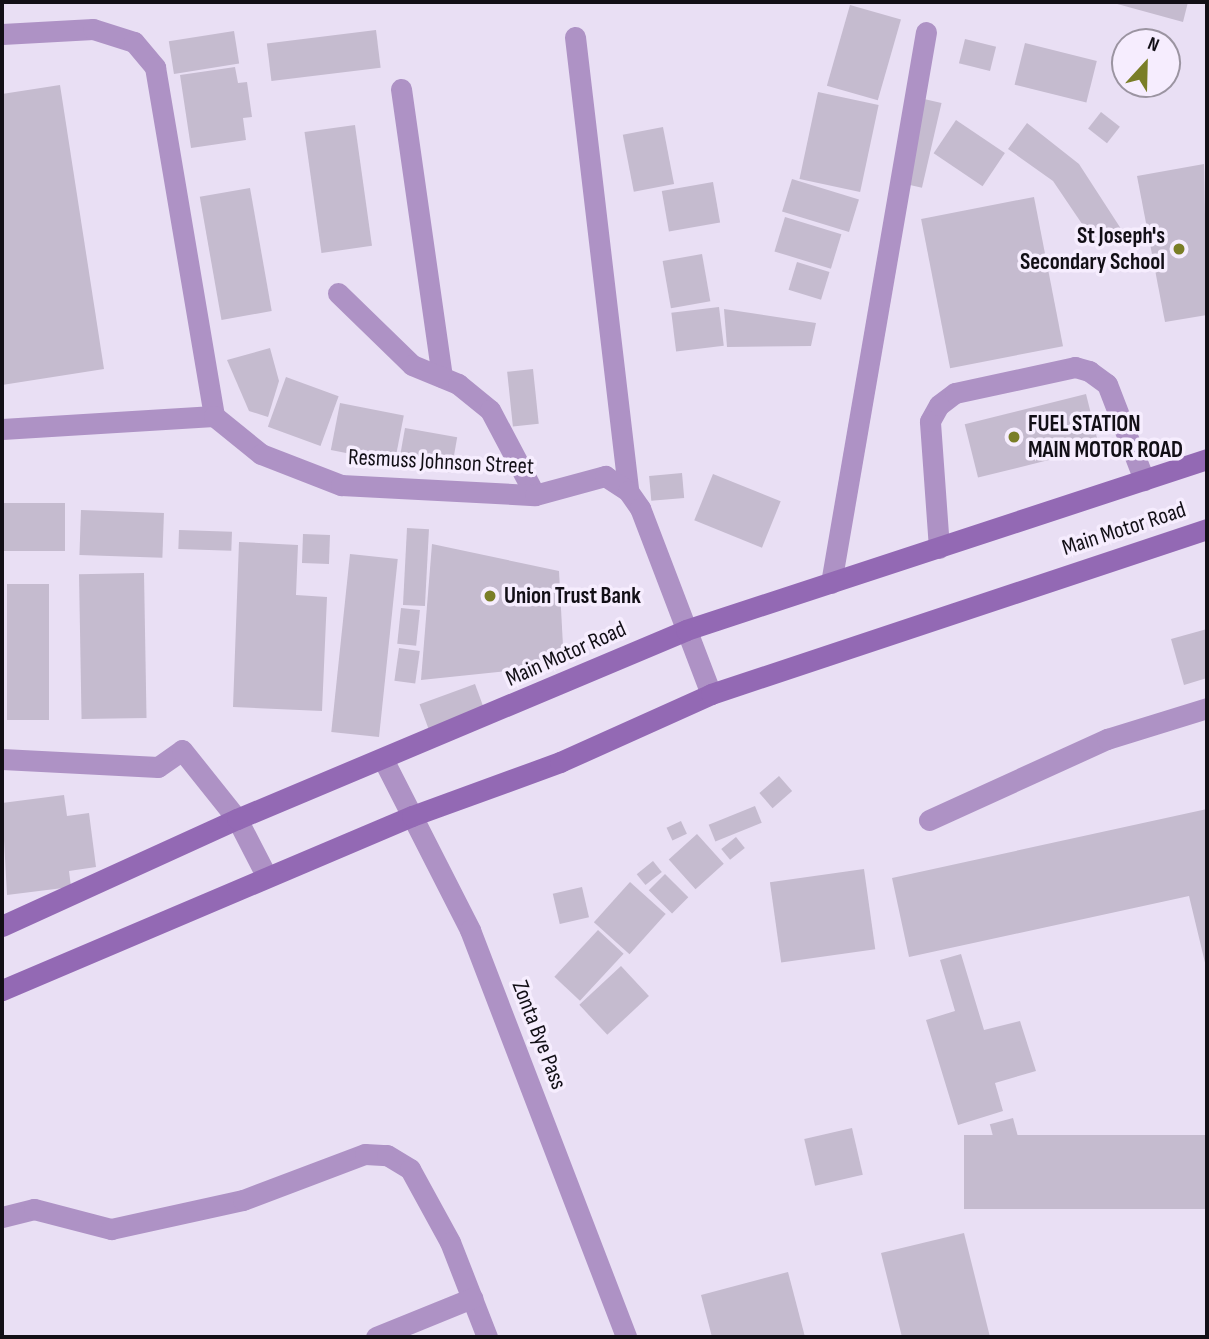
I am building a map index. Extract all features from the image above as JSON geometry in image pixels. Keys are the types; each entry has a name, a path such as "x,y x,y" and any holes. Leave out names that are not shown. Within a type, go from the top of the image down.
{"main road":[{"name":"Main Motor Road","path":"2,926 237,819 384,761 686,630 1207,460"},
{"name":"Main Motor Road","path":"2,989 412,816 559,762 711,694 1207,529"}],"street":[{"path":"2,34 93,29 134,42 155,67 214,415 2,429"},
{"path":"831,583 926,32"},
{"path":"575,37 628,491 640,508 711,694"},
{"path":"401,89 442,377"},
{"path":"338,293 412,365 442,377 491,410 535,495"},
{"path":"939,548 930,421 939,405 955,393 1075,367 1089,371 1107,384 1144,480"},
{"name":"Resmuss Johnson Street","path":"214,415 261,454 341,485 535,495 605,476 628,491"},
{"path":"929,820 1107,739 1207,708"},
{"path":"2,759 158,767 182,750 237,819 267,877"},
{"name":"Zonta Bye Pass","path":"384,761 470,930 626,1337"},
{"path":"2,1216 34,1209 111,1229 243,1200 365,1154 387,1155 410,1170 450,1242 487,1337"},
{"path":"376,1337 472,1297"}],"building":[{"path":"1110,2 1188,2 1183,22"},
{"path":"850,5 901,20 878,100 827,86"},
{"path":"376,30 381,68 271,81 267,43"},
{"path":"234,31 239,64 174,74 169,41"},
{"path":"965,39 996,47 990,71 959,63"},
{"path":"1025,43 1097,61 1086,103 1015,85"},
{"path":"235,67 238,83 247,82 252,117 243,118 246,140 191,148 180,75"},
{"path":"60,85 104,369 2,385 2,94"},
{"path":"818,92 879,105 860,192 799,179"},
{"path":"924,99 942,103 922,188 904,184"},
{"path":"1101,112 1120,127 1107,143 1088,129"},
{"path":"956,120 1005,153 983,186 934,153"},
{"path":"1027,123 1079,164 1125,235 1099,249 1053,181 1008,149"},
{"path":"355,125 372,246 321,253 304,132"},
{"path":"663,127 674,184 634,192 623,135"},
{"name":"St Joseph's Secondary School","path":"1204,164 1207,315 1165,322 1137,176"},
{"path":"792,179 859,199 849,232 782,212"},
{"path":"713,182 720,222 669,231 662,191"},
{"path":"250,188 272,311 221,320 200,197"},
{"path":"1034,197 1063,346 950,368 921,219"},
{"path":"785,217 841,234 831,269 774,251"},
{"path":"702,254 710,301 671,308 663,261"},
{"path":"797,262 830,272 821,300 789,290"},
{"path":"719,307 724,346 676,352 671,313"},
{"path":"724,309 816,323 811,346 727,347"},
{"path":"270,348 279,381 268,417 249,411 227,360"},
{"path":"533,369 539,424 513,426 507,372"},
{"path":"286,377 339,396 320,446 268,427"},
{"path":"1086,394 1099,447 978,478 965,424"},
{"path":"340,403 404,415 395,463 331,450"},
{"path":"405,428 457,437 451,473 399,463"},
{"path":"682,473 684,498 651,501 649,476"},
{"path":"713,474 781,501 762,548 694,520"},
{"path":"2,503 65,503 65,551 2,551"},
{"path":"81,510 164,513 162,558 79,555"},
{"path":"407,528 429,529 425,606 403,605"},
{"path":"179,530 232,532 231,551 178,549"},
{"path":"303,534 330,535 329,564 302,563"},
{"path":"239,542 298,545 296,595 327,597 322,711 233,707"},
{"path":"432,544 559,571 564,665 421,680"},
{"path":"350,554 398,559 379,737 331,732"},
{"path":"144,573 147,718 82,719 79,574"},
{"path":"7,584 49,584 49,720 7,720"},
{"path":"401,608 420,610 416,646 397,644"},
{"path":"1207,629 1207,678 1184,685 1171,639"},
{"path":"399,648 420,651 415,684 394,681"},
{"path":"475,684 484,709 429,730 420,704"},
{"path":"779,776 792,791 772,808 759,793"},
{"path":"64,795 67,816 89,813 96,867 69,871 71,887 7,895 2,803"},
{"path":"755,806 762,823 715,841 709,825"},
{"path":"1207,809 1207,971 1189,896 909,957 892,878"},
{"path":"681,821 687,834 672,840 666,828"},
{"path":"697,834 724,864 696,889 669,859"},
{"path":"736,837 745,848 730,860 721,849"},
{"path":"653,861 662,872 645,885 637,874"},
{"path":"864,869 875,949 781,962 770,882"},
{"path":"665,874 688,897 672,914 649,890"},
{"path":"630,882 666,914 630,954 594,922"},
{"path":"582,887 589,917 560,924 553,894"},
{"path":"598,930 624,954 580,1001 554,977"},
{"path":"961,954 984,1030 1020,1021 1036,1071 995,1083 1003,1111 958,1125 926,1020 955,1011 940,960"},
{"path":"621,966 649,996 607,1035 579,1005"},
{"path":"1013,1118 1027,1171 1004,1177 990,1124"},
{"path":"852,1128 863,1175 815,1186 804,1139"},
{"path":"964,1135 1207,1135 1207,1209 964,1209"},
{"path":"964,1233 990,1337 902,1337 881,1253"},
{"path":"788,1272 805,1337 712,1337 701,1295"}],"place":[{"name":"St Joseph's Secondary School","path":"1179,249"},
{"name":"FUEL STATION MAIN MOTOR ROAD","path":"1014,437"},
{"name":"Union Trust Bank","path":"490,596"}]}
